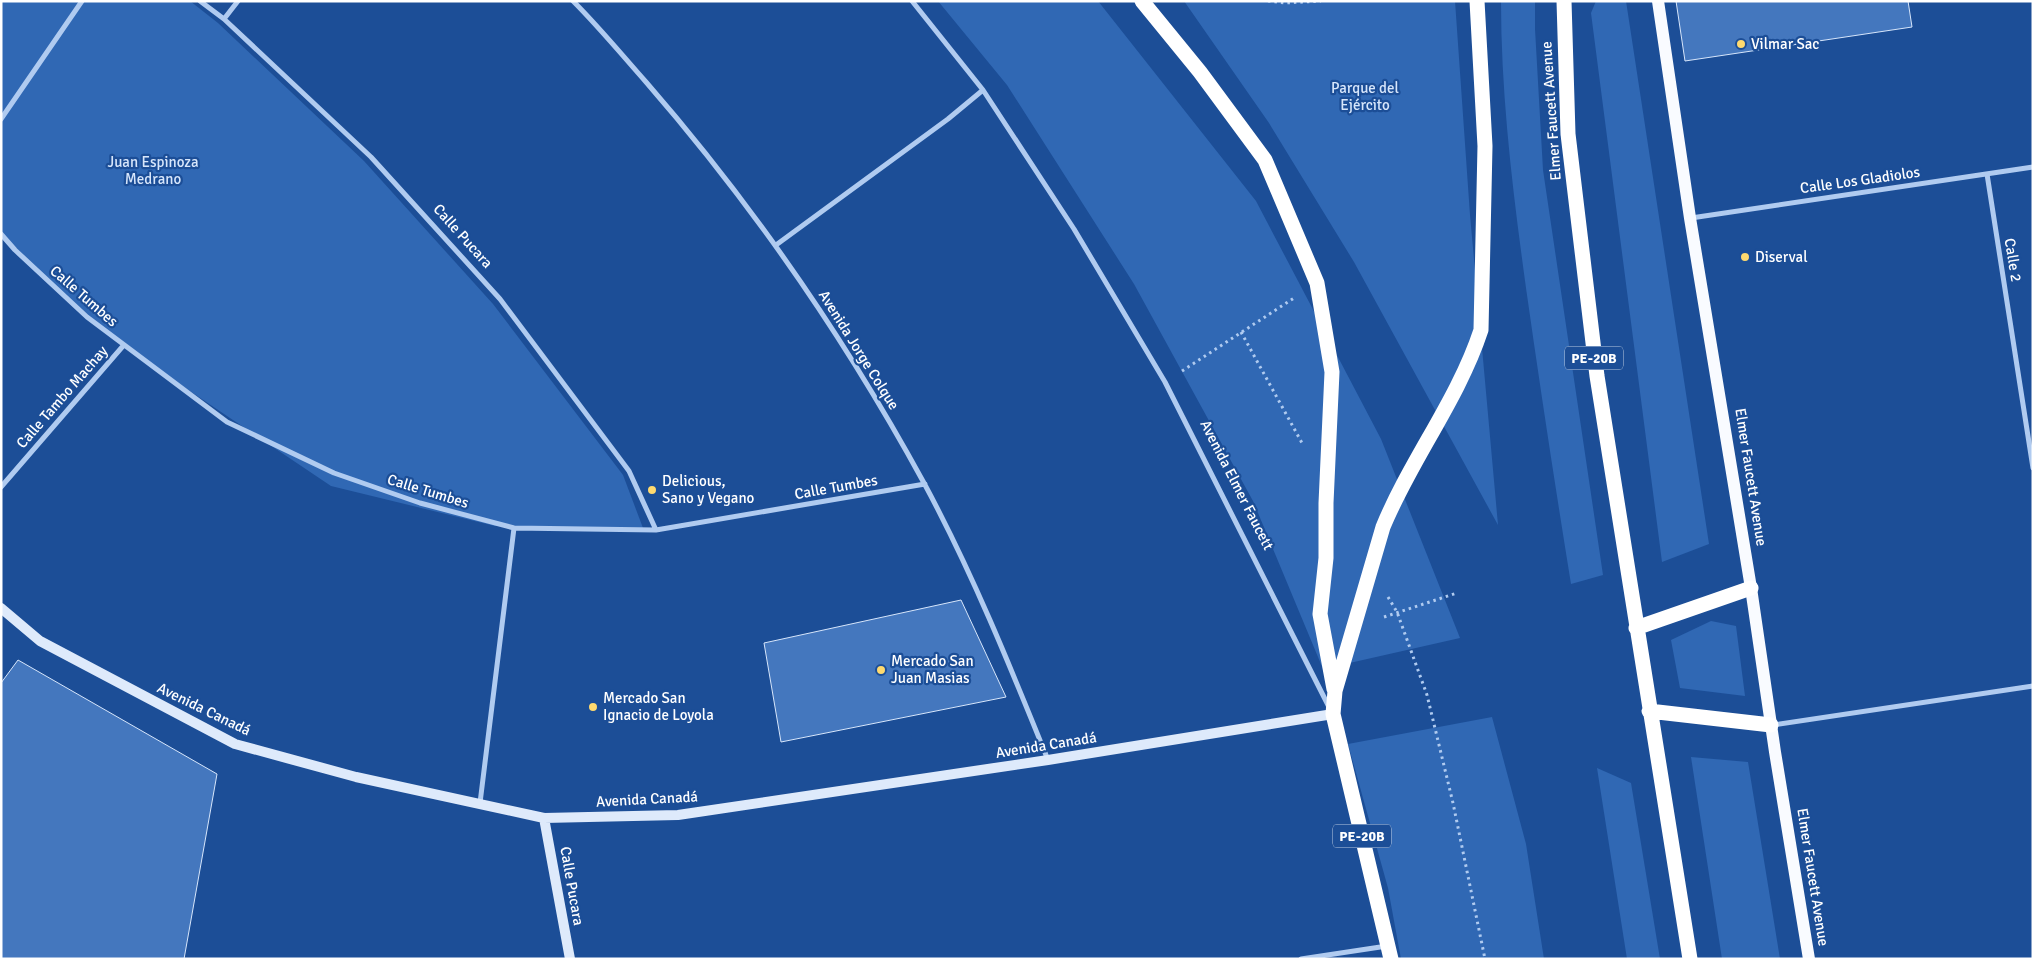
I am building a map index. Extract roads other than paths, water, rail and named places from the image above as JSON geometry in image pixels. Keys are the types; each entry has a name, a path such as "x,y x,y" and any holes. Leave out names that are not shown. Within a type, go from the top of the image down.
{"highway":[{"path":"1142,1 1200,72 1265,160 1317,283 1332,372 1326,495 1326,558 1320,614 1335,691"},
{"name":"PE-20B","path":"1390,952 1333,714 1335,691 1383,527 1394,502 1474,354 1481,330 1485,146 1476,1"},
{"name":"Elmer Faucett Avenue","path":"1564,1 1569,143 1597,376 1690,959"},
{"path":"1636,628 1751,588"},
{"path":"1649,711 1770,725"}],"main road":[{"name":"Elmer Faucett Avenue","path":"1658,1 1690,218 1751,588 1770,725 1809,959"}],"street":[{"path":"1,119 82,1"},
{"name":"Calle Pucara","path":"200,1 224,18 371,157 500,299 630,471 656,530"},
{"path":"224,18 238,1"},
{"name":"Avenida Jorge Colque","path":"573,1 592,20 688,130 776,245 854,362 924,484 991,620 1048,760"},
{"name":"Avenida Elmer Faucett","path":"912,1 983,90 1074,230 1165,382 1333,714"},
{"path":"776,245 948,119 983,90"},
{"name":"Calle Los Gladiolos","path":"1690,218 2033,167"},
{"name":"Calle 2","path":"1987,174 2030,428 2033,468"},
{"name":"Calle Tumbes","path":"1,234 14,250 87,317 123,346 227,422 334,473 420,503 514,528 656,530 924,484"},
{"name":"Calle Tambo Machay","path":"1,488 123,346"},
{"path":"480,803 514,528"},
{"name":"Avenida Canadá","path":"1,608 40,641 235,744 356,777 544,818 678,815 1048,760 1333,714"},
{"path":"1770,725 2033,686"},
{"name":"Calle Pucara","path":"544,818 570,959"},
{"path":"1301,959 1390,952"}],"place":[{"name":"Vilmar Sac","path":"1741,44"},
{"name":"Diserval","path":"1745,257"},
{"name":"Delicious, Sano y Vegano","path":"652,490"},
{"name":"Mercado San Juan Masias","path":"881,670"},
{"name":"Mercado San Ignacio de Loyola","path":"593,707"}],"park label":[{"name":"Parque del Ejército","path":"1365,96"},
{"name":"Juan Espinoza Medrano","path":"153,170"}]}
